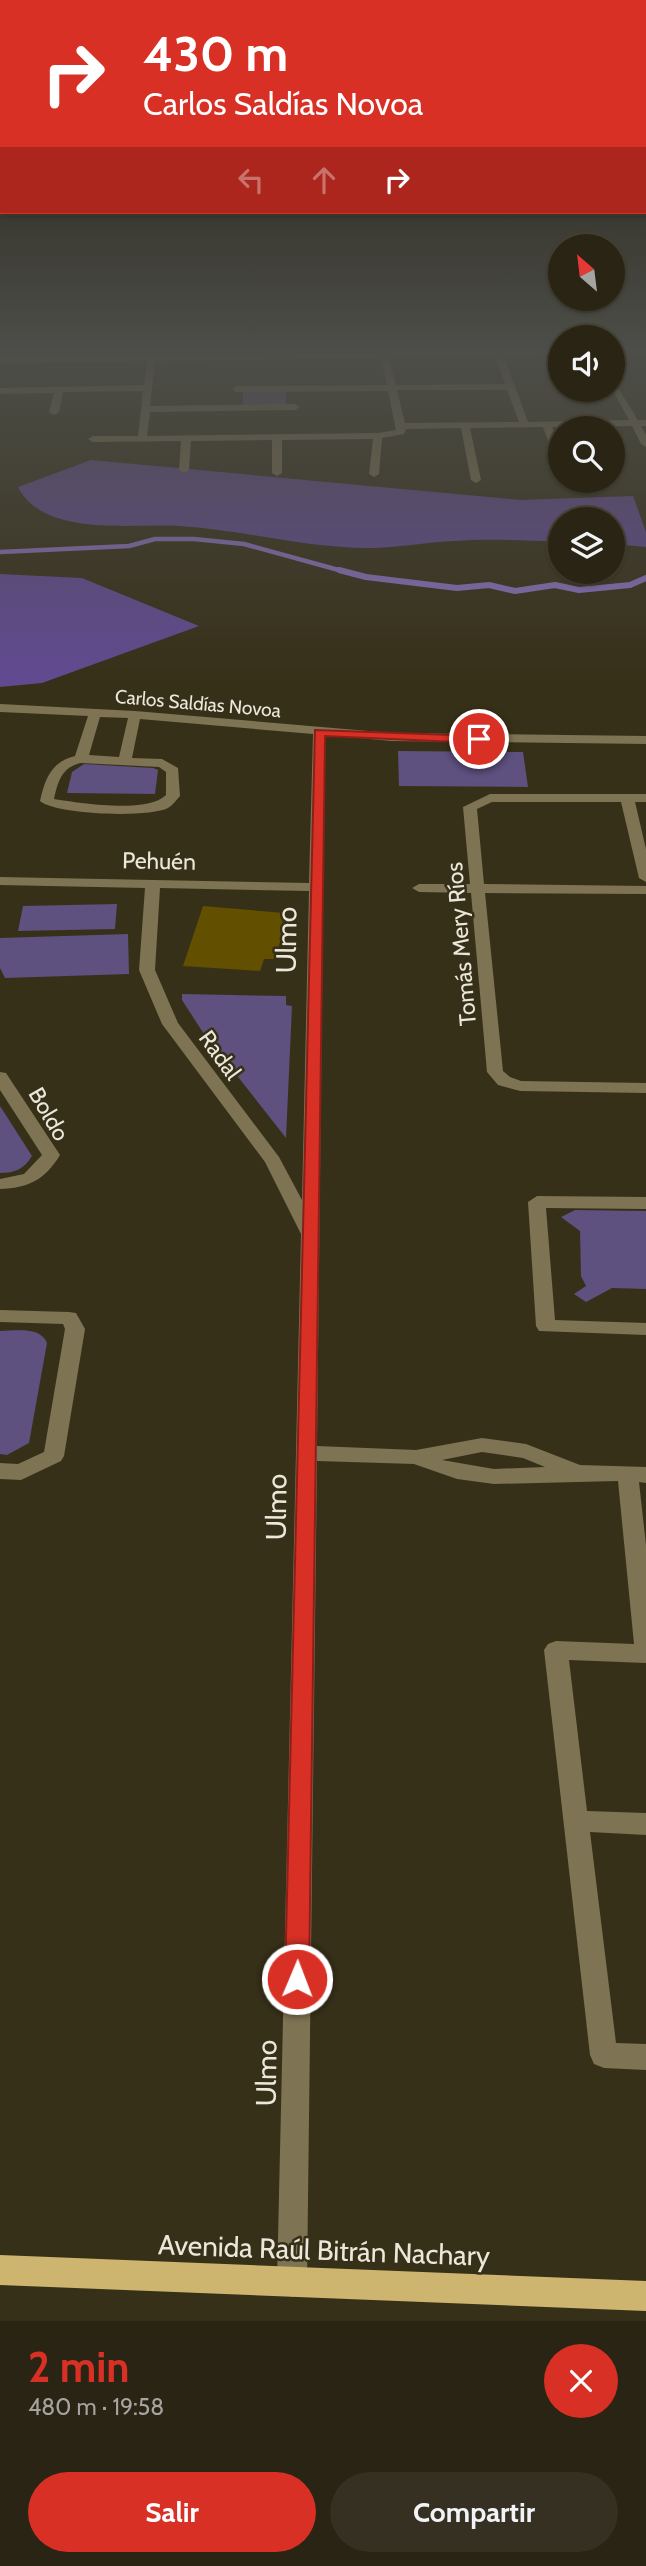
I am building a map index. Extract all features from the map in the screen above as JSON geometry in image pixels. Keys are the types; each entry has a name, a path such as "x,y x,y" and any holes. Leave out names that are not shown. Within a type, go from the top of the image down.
{"main road":[{"name":"Avenida Raúl Bitrán Nachary","path":"0,2270 646,2296"}],"street":[{"path":"184,470 185,458"},
{"path":"277,458 277,473"},
{"path":"374,474 376,458"},
{"path":"472,458 476,480"},
{"name":"Carlos Saldías Novoa","path":"0,708 135,715 392,737 646,740"},
{"path":"81,759 95,713"},
{"path":"125,760 135,715"},
{"name":"Ulmo","path":"292,2282 319,732"},
{"path":"81,759 162,763 173,771 173,796 163,806 148,808 63,806 47,801 53,775 63,763 81,759"},
{"name":"Tomás Mery Ríos","path":"626,798 490,798 470,807 495,1072 504,1081 520,1086 646,1088"},
{"path":"646,798 626,798 646,878"},
{"name":"Pehuén","path":"1,883 317,887"},
{"name":"Radal","path":"153,884 147,970 170,1024 273,1161 310,1235"},
{"path":"419,888 646,890"},
{"name":"Boldo","path":"0,1077 51,1156 42,1172 21,1184 0,1184"},
{"path":"646,1203 537,1202 546,1326 646,1329"},
{"path":"0,1316 69,1318 75,1329 54,1456 21,1472 0,1471"},
{"path":"306,1453 416,1457 482,1445 526,1451 578,1473"},
{"path":"416,1457 448,1472 493,1478 578,1473 637,1475 646,1654 556,1650 604,2055 646,2057"},
{"path":"576,1821 646,1824"}],"shaded area":[{"path":"91,460 521,500 633,496 646,532 646,547 625,545 625,507 548,507 548,541 467,540 369,548 321,545 179,526 114,526 68,521 48,514 30,503 18,487"},
{"path":"0,574 82,578 199,626 42,683 0,687"},
{"path":"398,751 523,752 528,787 399,786"},
{"path":"84,764 158,770 155,794 67,793 72,772"},
{"path":"117,904 115,929 18,931 23,906"},
{"path":"128,934 129,974 5,978 0,968 0,938"},
{"path":"182,994 286,996 286,1005 292,1006 286,1138 202,1031 182,1000"},
{"path":"0,1106 32,1156 22,1167 5,1173 0,1173"},
{"path":"575,1210 646,1211 646,1289 612,1288 586,1302 574,1294 586,1286 581,1276 580,1231 561,1217"},
{"path":"0,1331 33,1332 39,1334 47,1343 29,1443 7,1455 0,1454"}],"building":[{"path":"203,906 284,913 282,921 286,922 275,959 264,959 260,971 183,966"}],"waterway":[{"path":"0,552 129,546 155,539 194,539 244,544 346,572"},
{"path":"339,570 366,577 457,588 489,585 515,591 555,585 579,590 630,585 646,578"}],"route":[{"path":"297,1979 319,732 479,739"}]}
